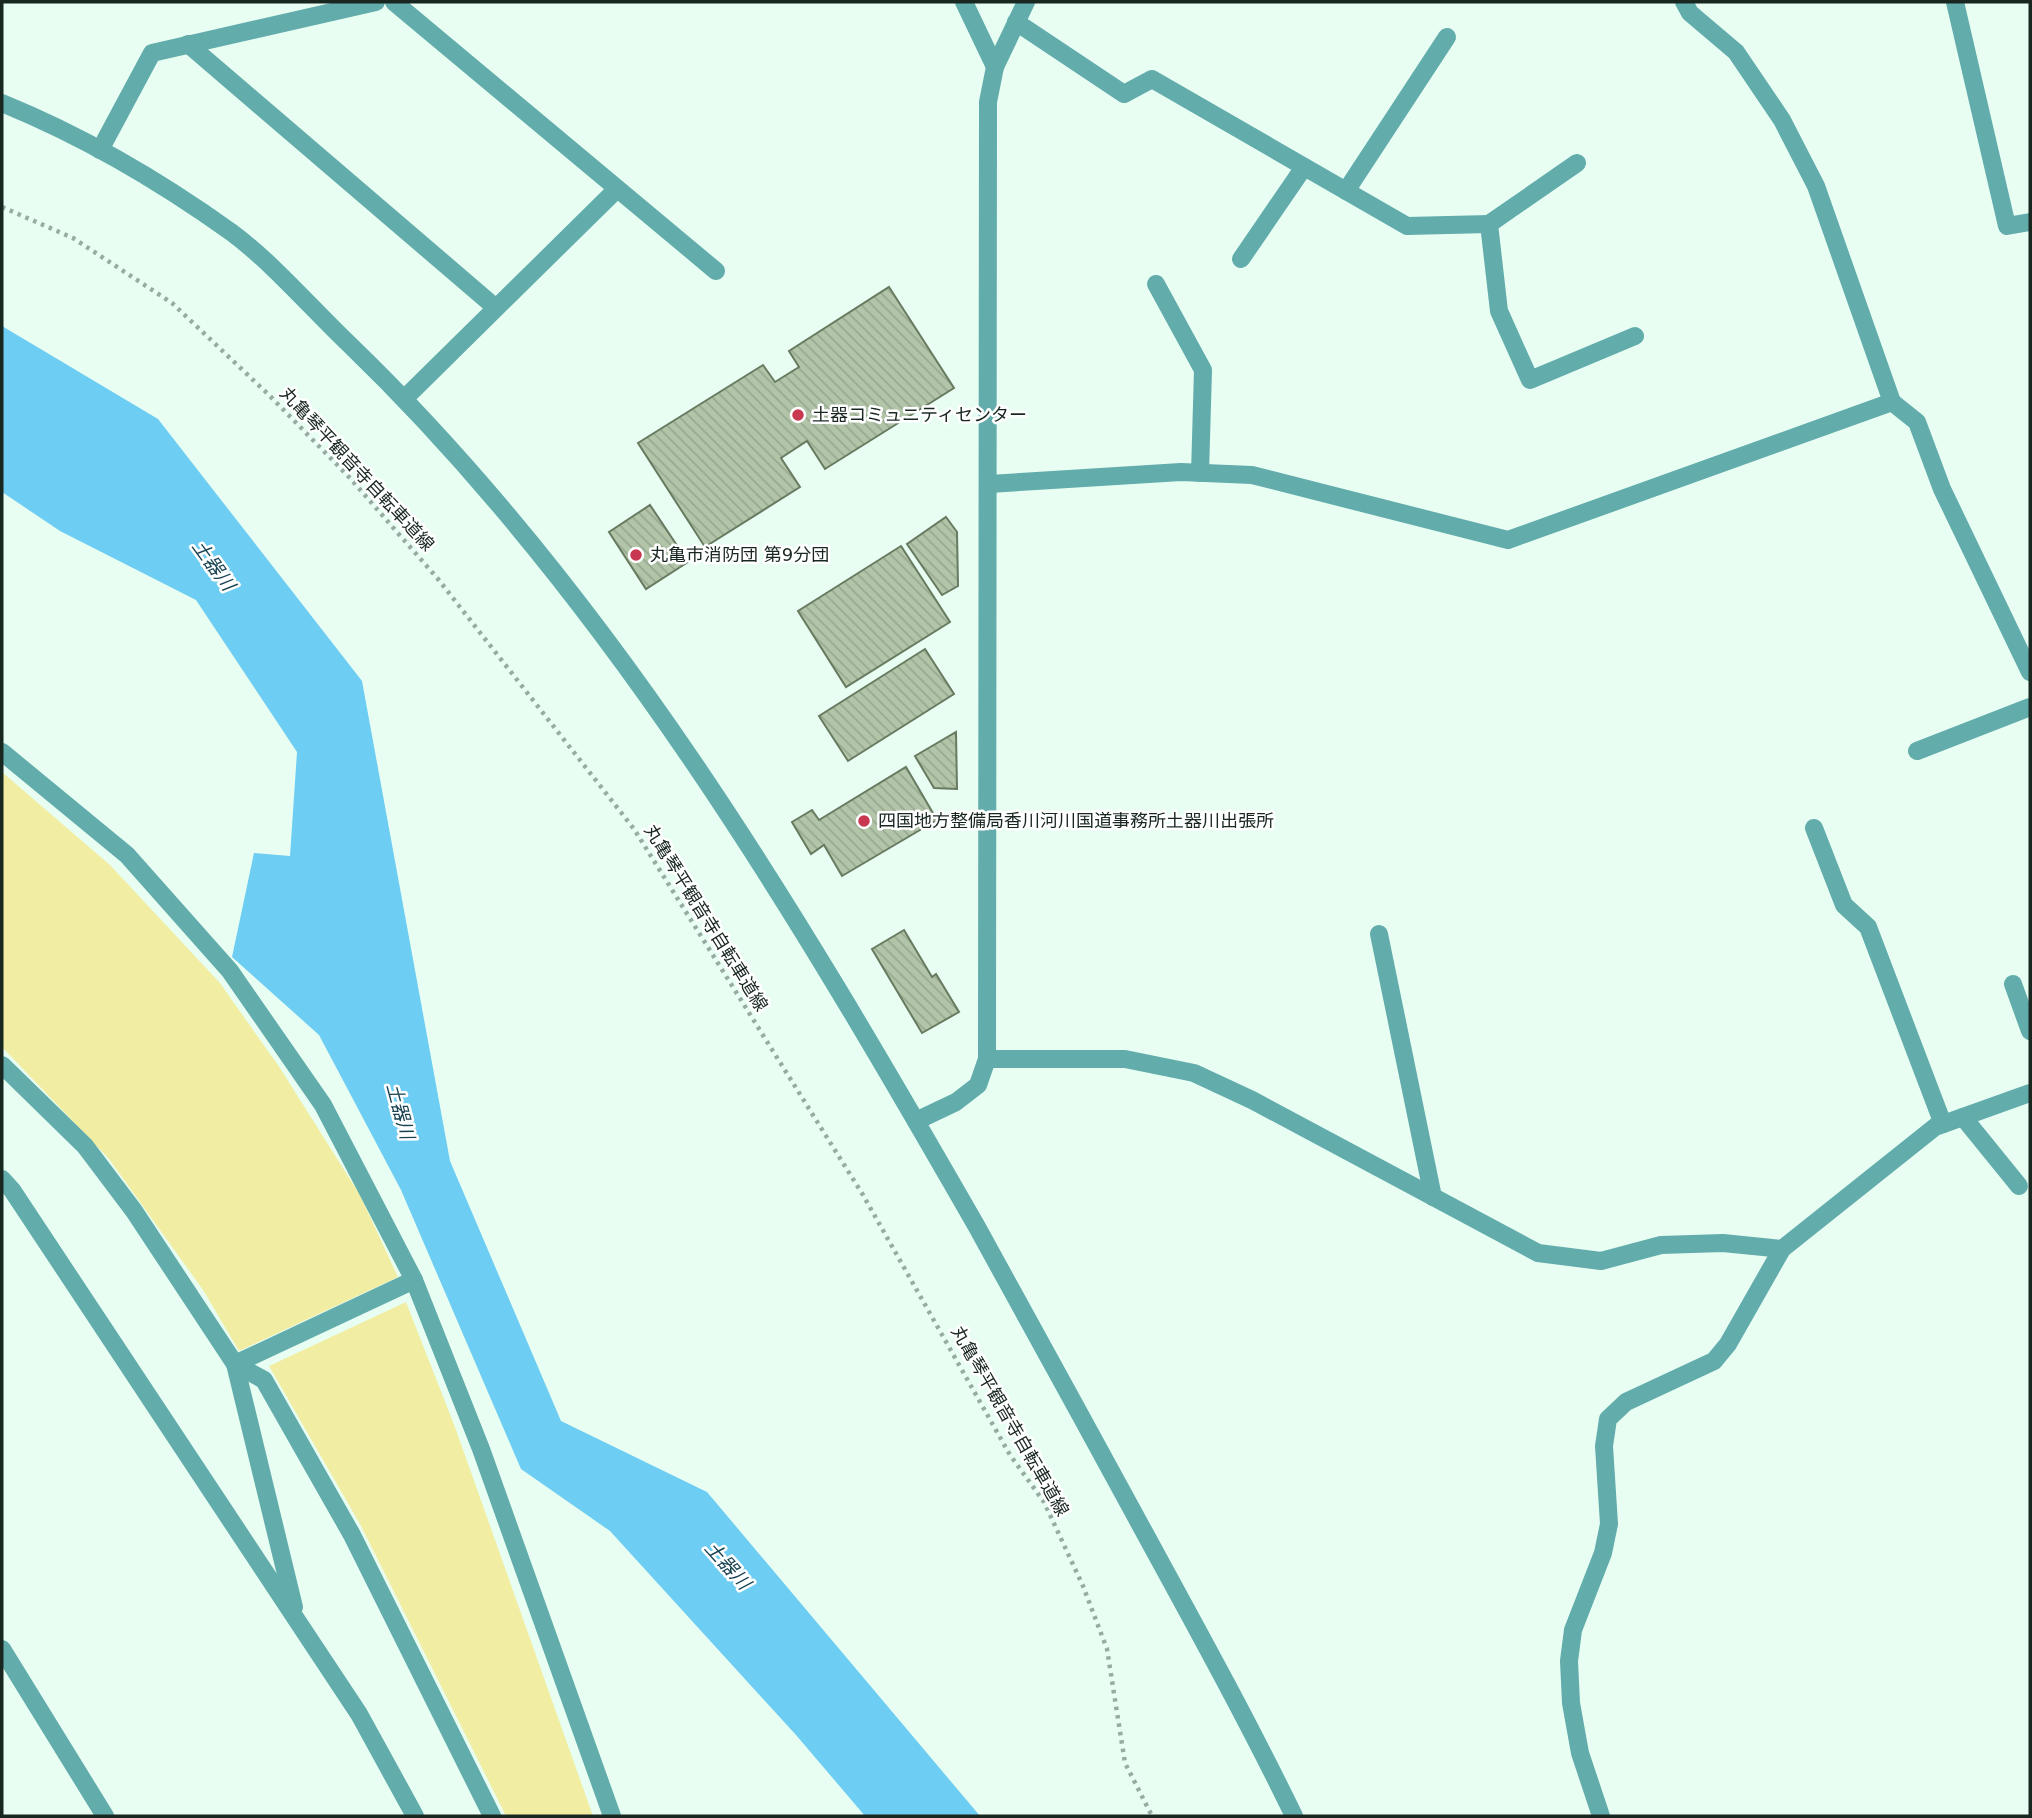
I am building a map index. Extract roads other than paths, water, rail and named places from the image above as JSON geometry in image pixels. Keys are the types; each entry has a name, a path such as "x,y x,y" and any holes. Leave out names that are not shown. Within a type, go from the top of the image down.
{"street":[{"path":"100,150 152,53 376,2"},
{"path":"394,2 716,271"},
{"path":"964,2 995,67"},
{"path":"916,1121 956,1102 978,1085 987,1059 988,116 995,67 1026,2"},
{"path":"1684,2 1690,13 1736,52 1788,131 1816,186 1892,402 1917,422 1942,489 2030,672"},
{"path":"1955,2 2007,226 2030,222"},
{"path":"1016,22 1124,94 1152,79 1407,226 1489,224 1577,163"},
{"path":"1346,191 1447,37"},
{"path":"188,44 496,308"},
{"path":"2,103 44,120 100,150 165,187 236,236 405,398 575,599 715,792 916,1121 1033,1326 1240,1703 1294,1816"},
{"path":"1241,259 1304,167"},
{"path":"405,398 617,189"},
{"path":"1489,224 1499,311 1530,380 1635,337"},
{"path":"1156,284 1203,370 1200,473"},
{"path":"989,484 1200,473 1252,475 1508,540 1892,402"},
{"path":"1917,751 2030,707"},
{"path":"2,752 127,855 230,971 323,1105 414,1280 481,1449 612,1816"},
{"path":"1814,828 1844,905 1868,928 1943,1125"},
{"path":"1379,934 1433,1197"},
{"path":"2013,984 2030,1031"},
{"path":"987,1059 1125,1059 1194,1073 1252,1100 1538,1253 1601,1261 1661,1245 1723,1243 1782,1249"},
{"path":"2,1065 85,1146 134,1210 235,1364 297,1620"},
{"path":"1601,1816 1580,1753 1571,1703 1569,1661 1573,1630 1603,1553 1609,1524 1604,1446 1608,1419 1626,1402 1714,1361 1728,1344 1782,1249 1935,1127 2030,1093"},
{"path":"1963,1117 2019,1186"},
{"path":"2,1179 12,1190 359,1714 415,1816"},
{"path":"235,1364 414,1280"},
{"path":"235,1364 264,1380 352,1535 492,1816"},
{"path":"2,1649 105,1816"}],"water":[{"name":"土器川","path":"2,326 158,419 362,681 450,1161 561,1421 707,1492 980,1816 865,1816 796,1735 610,1531 521,1469 401,1190 319,1035 232,957 254,853 290,856 297,752 196,600 60,531 2,492"}],"place":[{"name":"土器コミュニティセンター","path":"798,415"},
{"name":"丸亀市消防団 第9分団","path":"636,555"},
{"name":"四国地方整備局香川河川国道事務所土器川出張所","path":"864,821"}]}
